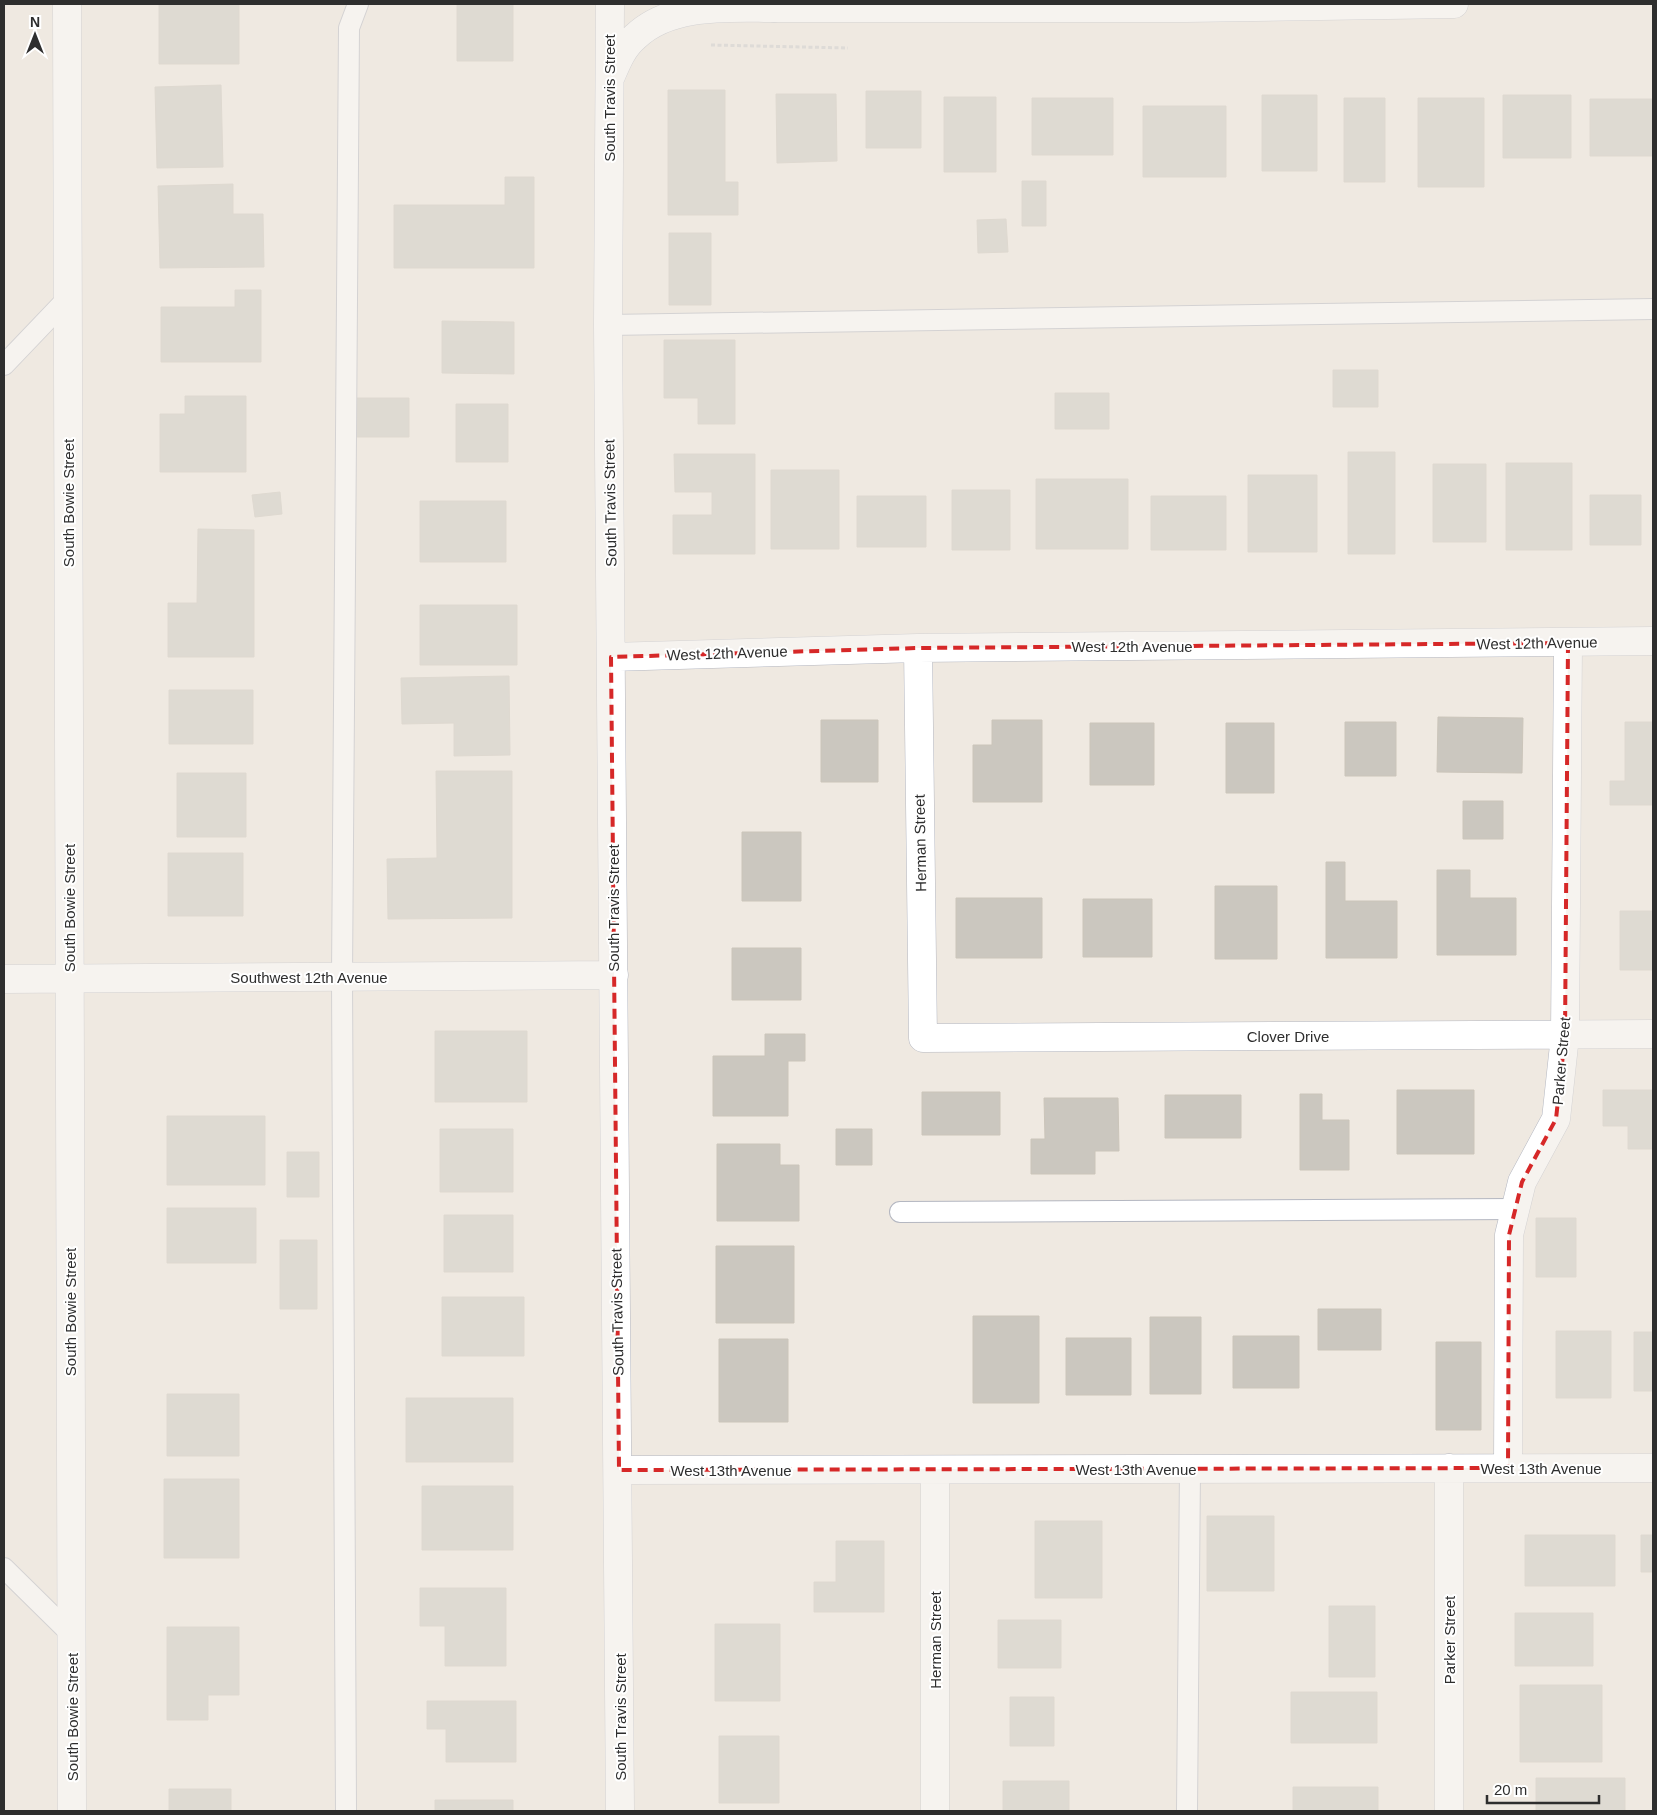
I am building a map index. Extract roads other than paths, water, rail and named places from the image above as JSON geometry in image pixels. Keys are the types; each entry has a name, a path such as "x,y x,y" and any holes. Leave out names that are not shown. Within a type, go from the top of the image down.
{"street":[{"name":"South Bowie Street","path":"67,4 72,1811"},
{"name":"South Travis Street","path":"610,4 608,325 619,1470 620,1811"},
{"path":"609,79 621,54 642,32 656,22 706,6 1454,4"},
{"name":"West 12th Avenue","path":"612,657 918,648 1653,641"},
{"name":"Parker Street","path":"1508,1468 1507,1292 1509,1235 1522,1182 1556,1119 1565,1036 1568,643"},
{"name":"Herman Street","path":"918,648 923,1038"},
{"name":"Southwest 12th Avenue","path":"4,979 614,975"},
{"name":"Clover Drive","path":"923,1038 1565,1036 1653,1034"},
{"name":"Parker Street","path":"1450,1468 1450,1811"},
{"name":"West 13th Avenue","path":"619,1470 1653,1468"},
{"name":"Herman Street","path":"934,1470 935,1811"}],"lane":[{"path":"346,1811 342,977 349,28 358,4"},
{"path":"4,365 68,298"},
{"path":"608,325 1653,309"},
{"path":"900,1212 1516,1209"},
{"path":"1187,1811 1190,1469"},
{"path":"4,1568 72,1634"}]}
